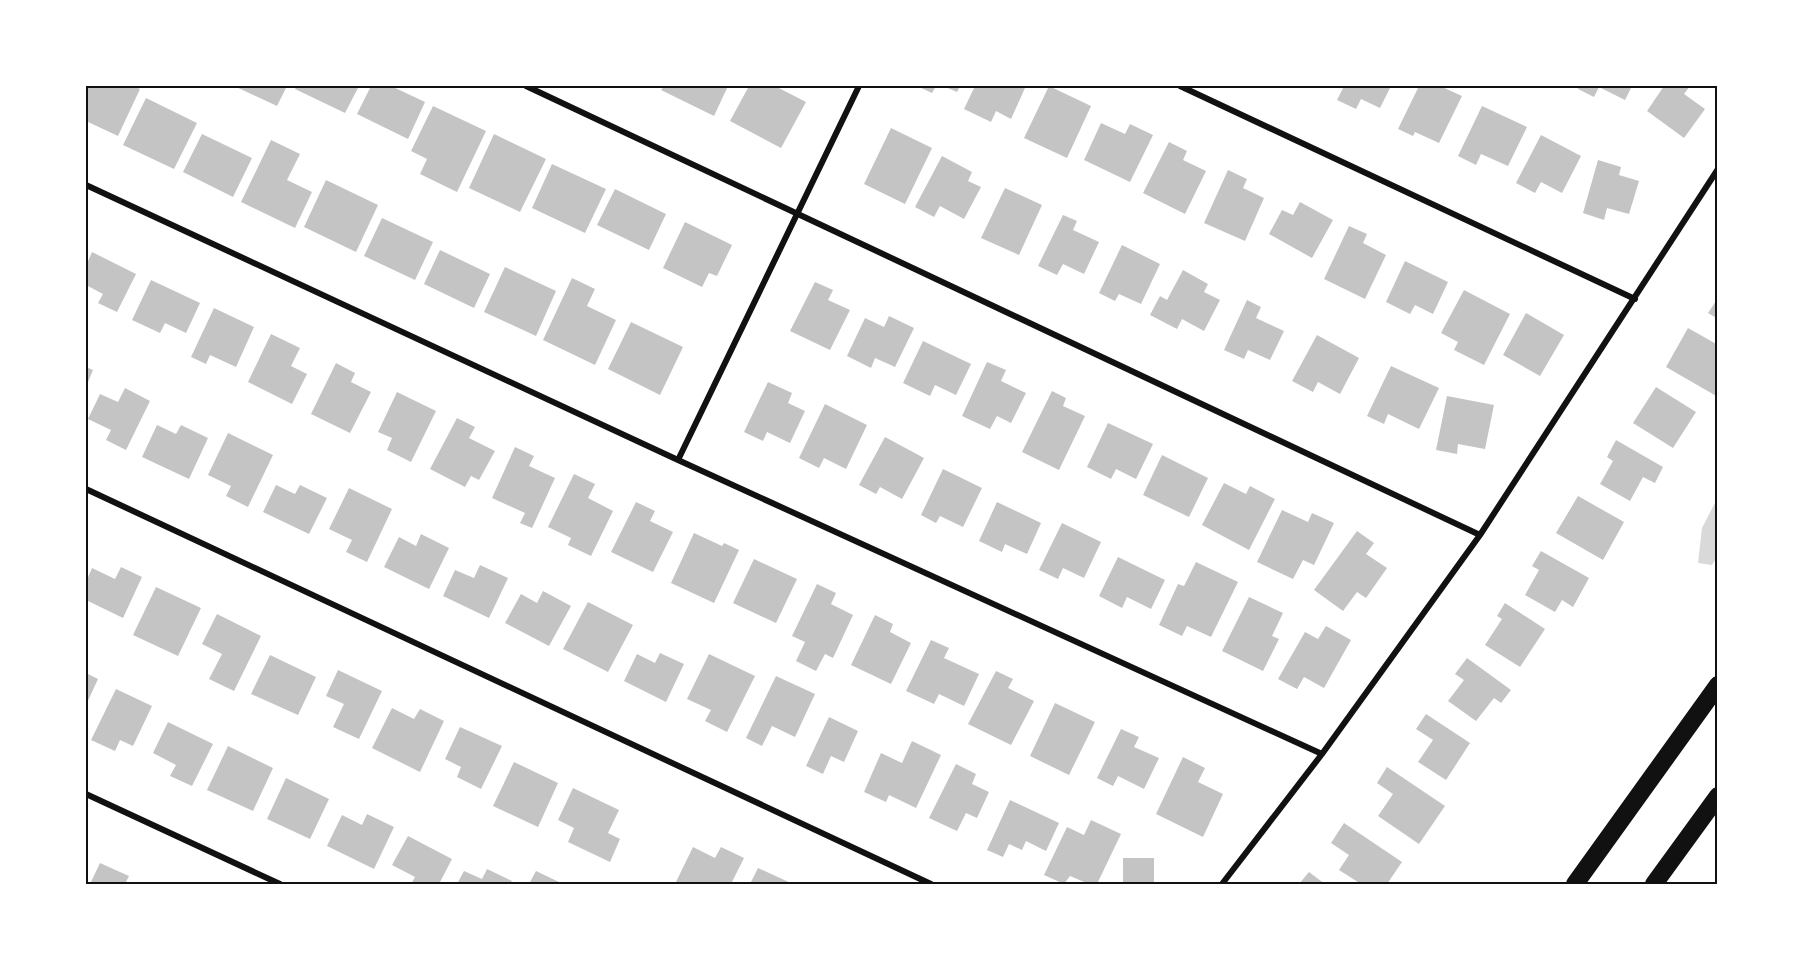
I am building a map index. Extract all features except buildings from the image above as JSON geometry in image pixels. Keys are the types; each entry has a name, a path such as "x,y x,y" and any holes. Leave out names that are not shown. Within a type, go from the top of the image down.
{"highway":[{"path":"1575,885 1718,685"},
{"path":"1654,885 1718,796"}],"street":[{"path":"526,86 799,212 1480,535"},
{"path":"678,460 859,86"},
{"path":"1180,86 1635,299"},
{"path":"1222,885 1322,754 1480,535 1718,169"},
{"path":"86,185 678,460 1322,754"},
{"path":"86,489 931,885"},
{"path":"86,794 280,885"}],"shaded area":[{"path":"1717,499 1717,557 1712,565 1698,563 1702,528"}]}
